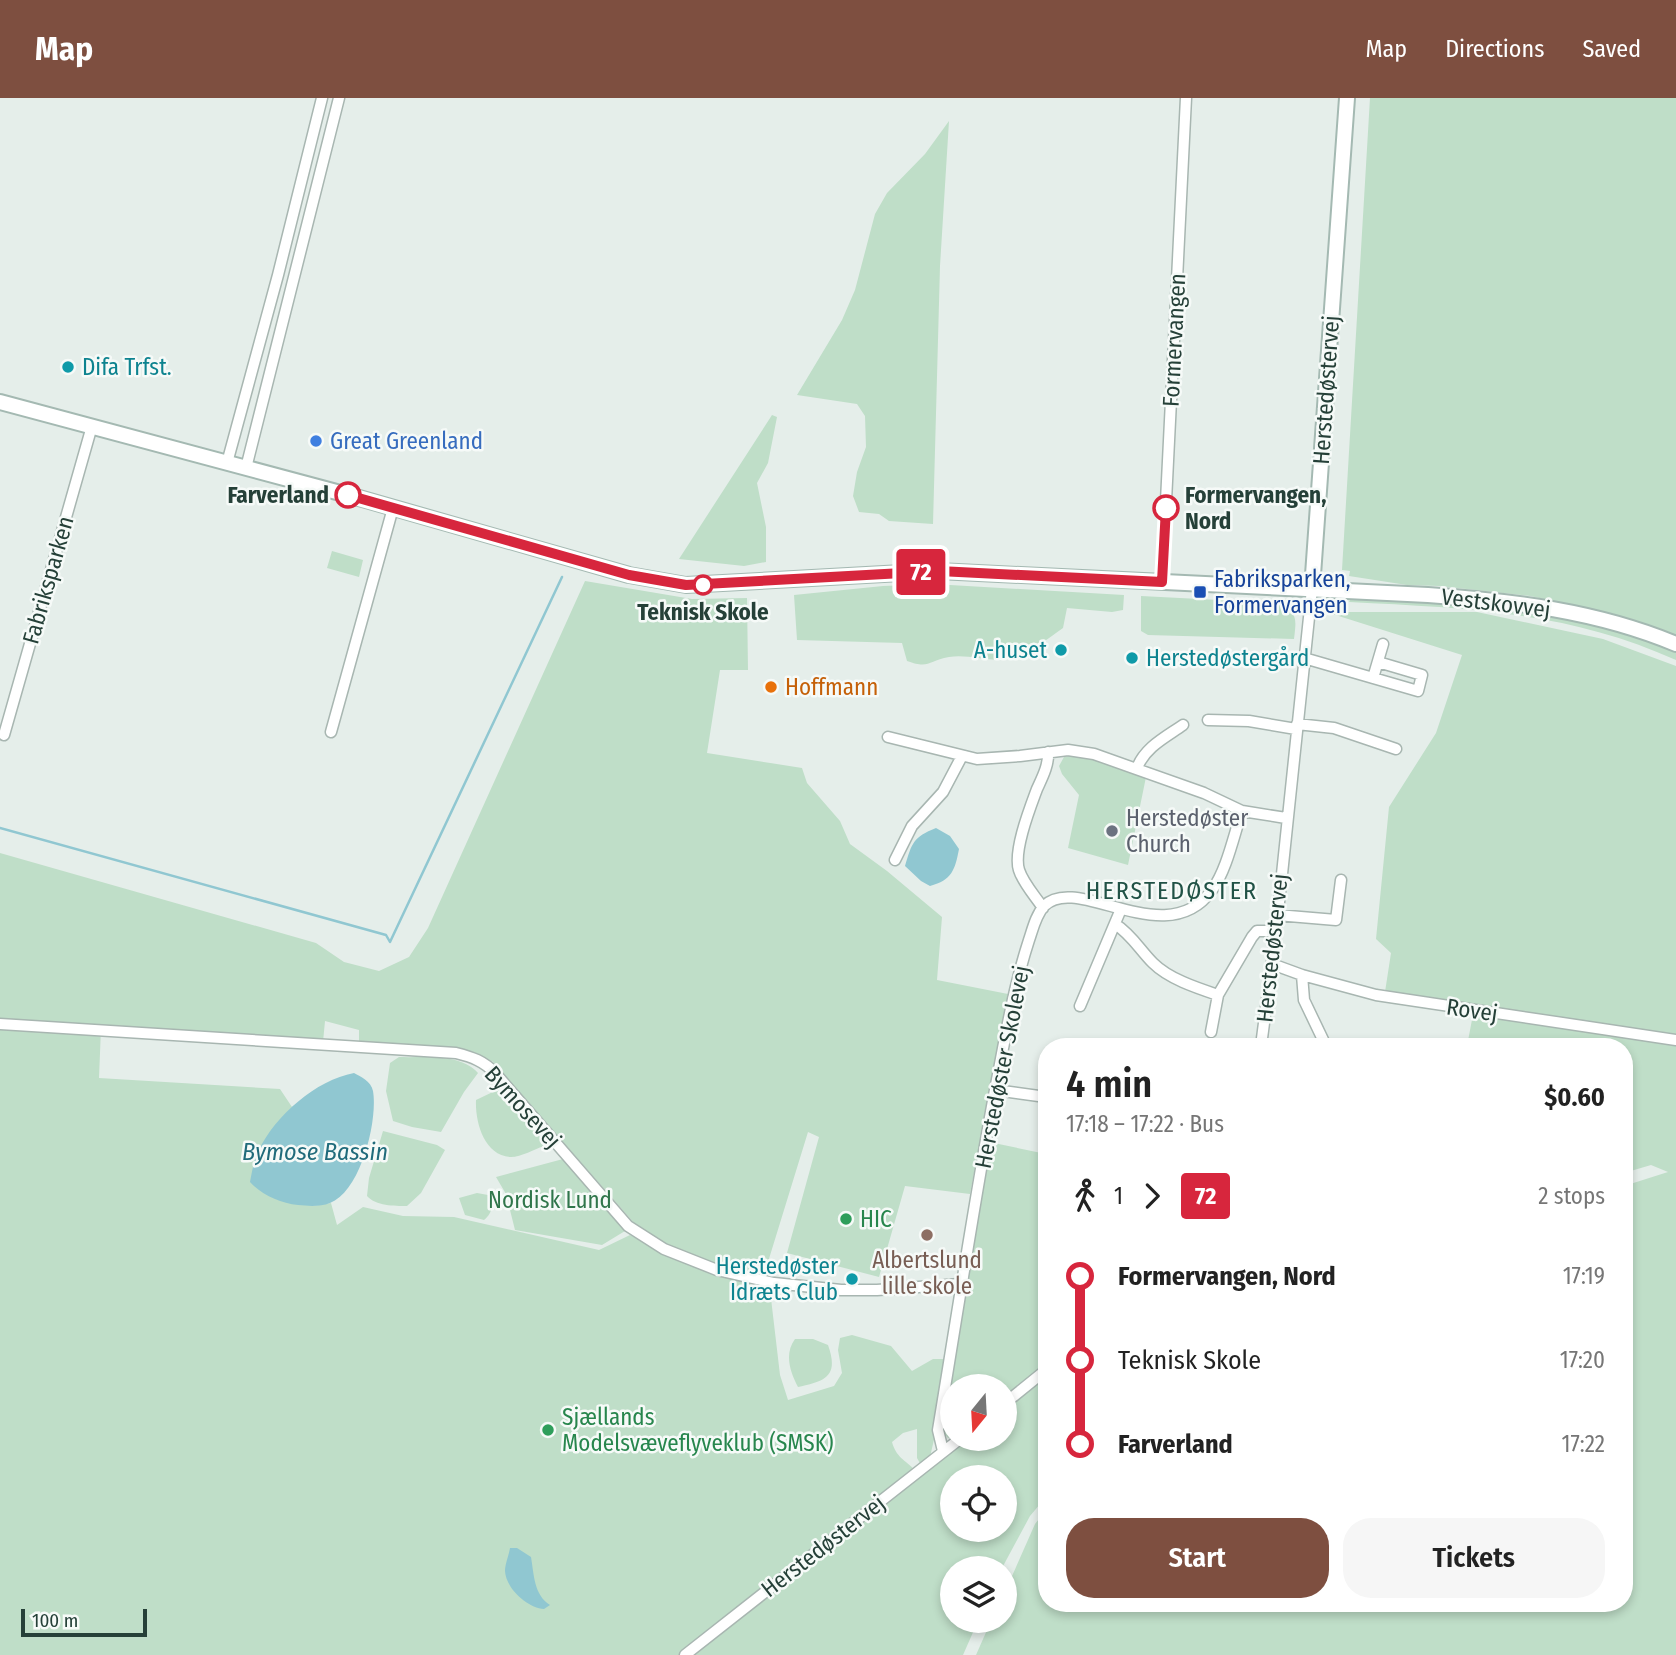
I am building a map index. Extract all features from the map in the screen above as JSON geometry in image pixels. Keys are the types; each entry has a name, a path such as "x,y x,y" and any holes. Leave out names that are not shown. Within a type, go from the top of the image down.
{"street":[{"path":"227,463 322,98"},
{"name":"Formervangen","path":"1162,582 1186,98"},
{"name":"Herstedøstervej","path":"1262,1038 1312,589 1348,98"},
{"path":"246,468 335,99"},
{"path":"304,169 319,173"},
{"path":"297,198 312,201"},
{"path":"262,331 279,336"},
{"path":"0,402 629,575 686,585 939,571 1312,589"},
{"name":"Fabriksparken","path":"4,735 92,426"},
{"path":"331,732 393,508"},
{"name":"Vestskovvej","path":"1312,589 1496,600 1585,615 1676,643"},
{"path":"1373,678 1383,645"},
{"path":"1304,658 1418,691 1422,675 1378,662"},
{"path":"1208,720 1334,728 1396,750"},
{"path":"1137,768 1147,751 1183,725"},
{"path":"888,737 962,756 995,759 1068,750 1094,754 1204,793 1242,811 1286,818"},
{"path":"1048,752 1049,760 1034,800 1017,863 1019,872 1043,908 1058,898 1066,897 1121,909 1171,915 1183,912 1205,899 1219,878 1242,811"},
{"path":"895,860 908,832 943,792 962,756"},
{"path":"1277,915 1336,920 1341,880"},
{"name":"Herstedøster Skolevej","path":"946,1374 960,1284 1018,971 1036,919 1043,908"},
{"path":"1080,1006 1121,909"},
{"path":"1115,924 1123,929 1154,965 1218,995"},
{"path":"1211,1032 1218,995 1252,937 1257,932 1276,930"},
{"name":"Rovej","path":"1272,964 1376,995 1676,1040"},
{"path":"1302,975 1304,1000 1322,1038"},
{"name":"Bymosevej","path":"0,1024 443,1052 473,1057 486,1063 628,1226 664,1249 717,1270 774,1283 841,1290 960,1284"},
{"path":"995,1090 1038,1096"},
{"path":"1017,1393 1038,1376"},
{"name":"Herstedøster Skolevej","path":"940,1417 940,1438"},
{"name":"Herstedøstervej","path":"685,1655 943,1451"}],"green space":[{"path":"1370,98 1676,98 1676,635 1614,614 1530,596 1407,585 1349,576 1350,571 1342,570"},
{"path":"949,121 940,266 933,524 889,521 879,514 859,512 853,496 857,472 866,447 865,416 857,404 797,395 842,320 855,290 875,214 887,193 925,154"},
{"path":"772,415 777,417 768,463 757,483 766,527 766,562 744,566 679,559"},
{"path":"332,551 363,560 359,577 327,568"},
{"path":"585,581 692,599 747,598 748,670 720,670 707,753 802,768 807,783 840,821 850,844 942,917 937,980 1008,994 970,1194 905,1186 879,1277 787,1253 819,1137 808,1132 764,1275 758,1276 717,1265 665,1245 634,1223 492,1061 359,1045 359,1030 325,1021 323,1042 101,1028 99,1078 280,1089 292,1107 272,1130 313,1206 331,1203 337,1225 363,1207 403,1216 454,1217 599,1250 630,1235 688,1265 770,1290 780,1375 788,1400 834,1386 842,1373 838,1350 840,1338 852,1335 891,1346 912,1371 933,1359 947,1359 945,1374 940,1374 940,1405 930,1457 921,1465 917,1458 917,1429 903,1433 892,1442 898,1455 915,1470 900,1479 679,1655 0,1655 0,853 316,943 344,962 379,971 409,957 428,928"},
{"path":"933,584 1124,595 1123,610 1112,612 1067,608 1063,628 1028,651 998,660 956,656 920,664 907,661 902,643 797,640 794,595"},
{"path":"1141,596 1275,603 1288,609 1294,616 1294,639 1148,635 1141,631"},
{"path":"1351,598 1475,605 1557,616 1598,624 1637,636 1676,652 1676,660 1596,631 1556,622 1475,610 1349,602"},
{"path":"1326,612 1477,612 1603,639 1676,666 1676,1655 976,1655 986,1633 1017,1633 1017,1565 1038,1520 1038,1612 1633,1612 1633,1183 1668,1172 1651,1165 1633,1170 1633,1038 1469,1038 1475,1004 1385,992 1391,953 1376,939 1389,807 1436,733 1462,655"},
{"path":"1064,757 1090,757 1146,777 1128,865 1068,848 1079,795 1059,766"},
{"path":"399,1057 452,1059 478,1073 441,1132 393,1121 386,1091 390,1063"},
{"name":"Nordisk Lund","path":"499,1089 540,1137 544,1146 511,1157 494,1151 488,1144 477,1118 476,1100"},
{"name":"Nordisk Lund","path":"383,1131 437,1145 445,1150 421,1193 407,1206 380,1204 367,1196 369,1178"},
{"path":"989,1142 1038,1152 1038,1370 1017,1387 1017,1374 951,1374"},
{"name":"Nordisk Lund","path":"563,1159 625,1231 602,1245 515,1230 506,1194 496,1177"},
{"name":"Nordisk Lund","path":"477,1193 488,1195 491,1202 491,1211 484,1220 465,1215 459,1198"},
{"path":"795,1339 813,1339 828,1345 832,1364 828,1375 798,1387 789,1363"},
{"path":"1038,1382 1038,1506 1017,1540 1017,1465 940,1465 940,1542 1016,1542 1008,1556 940,1556 940,1633 973,1633 963,1655 694,1655 952,1451 1017,1451 1017,1400"}],"water":[{"path":"936,828 950,836 959,849 956,863 948,877 930,886 905,866 914,842 922,834"},
{"name":"Bymose Bassin","path":"354,1073 372,1088 373,1119 359,1170 341,1196 322,1205 298,1205 272,1198 255,1187 250,1182 256,1158 275,1125 311,1091"},
{"path":"510,1548 517,1548 531,1557 538,1590 550,1605 544,1609 525,1601 509,1584 505,1571"}],"waterway":[{"path":"0,828 386,935 390,942 562,577"}],"bus line":[{"name":"72","path":"348,495 629,575 686,585 939,571 1162,582 1166,508"}],"place":[{"name":"Difa Trfst.","path":"68,367"},
{"name":"Great Greenland","path":"316,441"},
{"name":"Farverland","path":"348,495"},
{"name":"Formervangen, Nord","path":"1166,508"},
{"name":"Teknisk Skole","path":"703,585"},
{"name":"Fabriksparken, Formervangen","path":"1200,592"},
{"name":"A-huset","path":"1061,650"},
{"name":"Herstedøstergård","path":"1132,658"},
{"name":"Hoffmann","path":"771,687"},
{"name":"Herstedøster Church","path":"1112,831"},
{"name":"HIC","path":"846,1219"},
{"name":"Albertslund lille skole","path":"927,1235"},
{"name":"Herstedøster Idræts Club","path":"852,1279"},
{"name":"Sjællands Modelsvæveflyveklub (SMSK)","path":"548,1430"}],"district":[{"name":"HERSTEDØSTER","path":"1172,891"}]}
